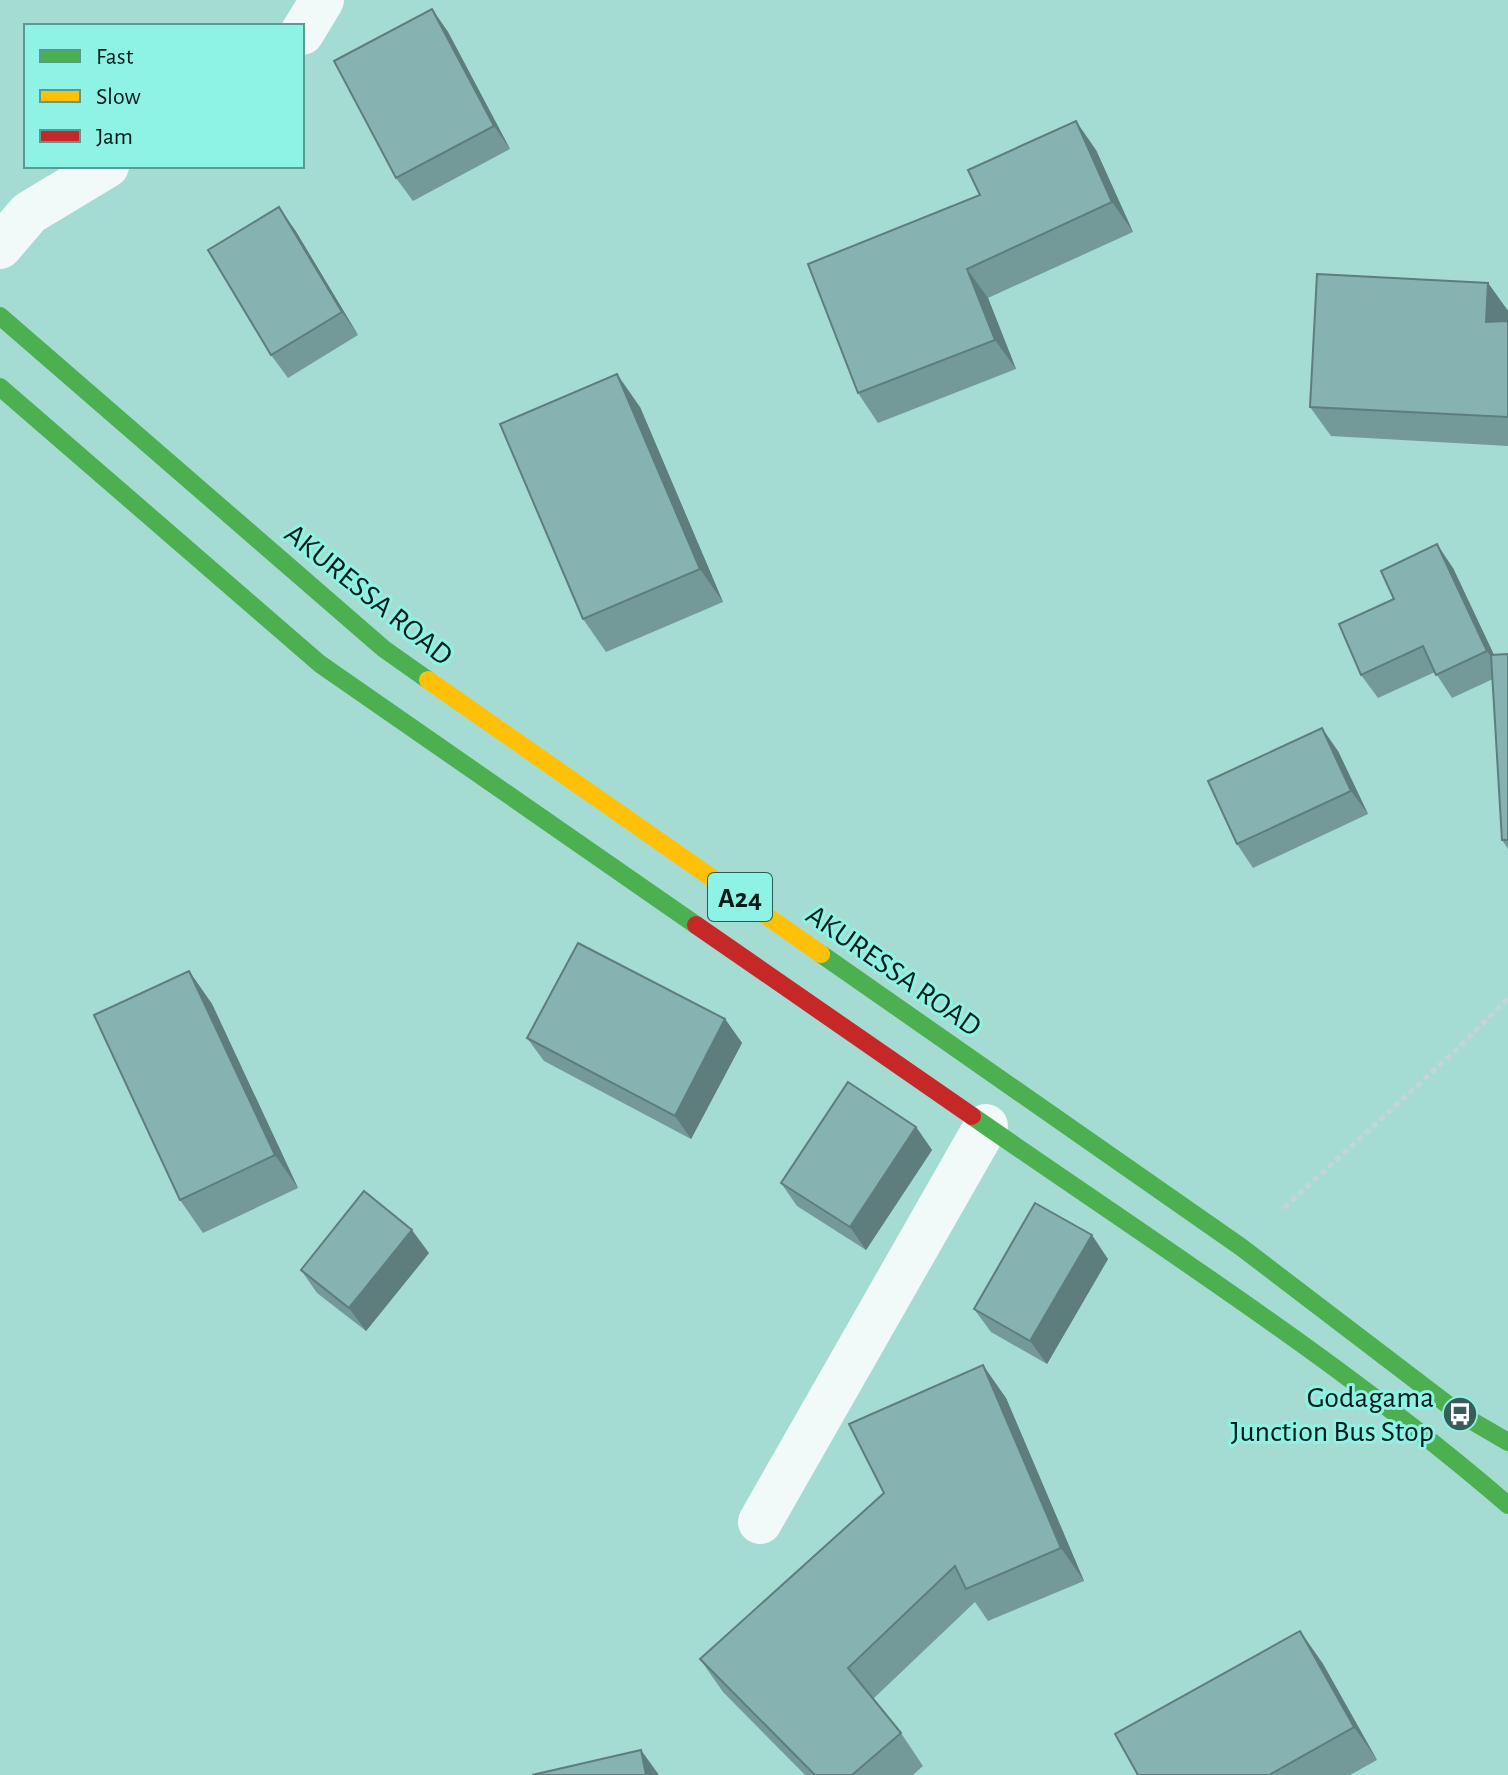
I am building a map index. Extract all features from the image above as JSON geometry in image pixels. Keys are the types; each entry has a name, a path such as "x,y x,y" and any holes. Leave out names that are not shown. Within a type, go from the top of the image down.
{"highway":[{"name":"AKURESSA ROAD","path":"0,316 384,649 1241,1247 1460,1414 1508,1442"},
{"name":"A24","path":"0,387 320,664 1265,1319 1443,1449 1508,1505"}],"street":[{"path":"304,30 322,0"},
{"path":"0,247 29,213 104,168"},
{"path":"760,1522 986,1126"}],"path":[{"path":"1241,1247 1454,1052 1508,998"}],"building":[{"path":"432,9 494,126 396,178 334,61"},
{"path":"1076,121 1112,202 967,269 995,340 858,393 808,264 980,195 968,170"},
{"path":"279,207 342,312 271,355 208,250"},
{"path":"1317,274 1488,283 1486,322 1508,321 1508,417 1310,407"},
{"path":"617,374 700,569 583,619 500,424"},
{"path":"1437,544 1487,651 1436,675 1423,646 1361,675 1339,624 1394,599 1381,571"},
{"path":"1508,654 1508,840 1502,840 1491,655"},
{"path":"1322,728 1351,791 1237,844 1208,781"},
{"path":"578,943 725,1019 675,1116 527,1038"},
{"path":"189,971 275,1155 180,1200 94,1015"},
{"path":"848,1082 916,1127 850,1227 781,1183"},
{"path":"364,1191 412,1230 349,1308 301,1270"},
{"path":"1035,1203 1092,1235 1030,1341 974,1309"},
{"path":"983,1365 1061,1548 966,1589 955,1566 848,1668 901,1733 852,1775 815,1775 700,1659 884,1493 849,1424"},
{"path":"1300,1631 1354,1727 1269,1775 1138,1775 1115,1734"},
{"path":"641,1750 646,1775 532,1775"}],"traffic: fast":[{"path":"0,316 384,649 428,680"},
{"path":"0,387 320,664 696,925"},
{"path":"821,954 1241,1247 1460,1414 1508,1442"},
{"path":"972,1116 1313,1352 1508,1505"}],"traffic: slow":[{"path":"428,680 821,954"}],"traffic: jam":[{"path":"696,925 972,1116"}],"place":[{"name":"Godagama Junction Bus Stop","path":"1460,1414"}]}
